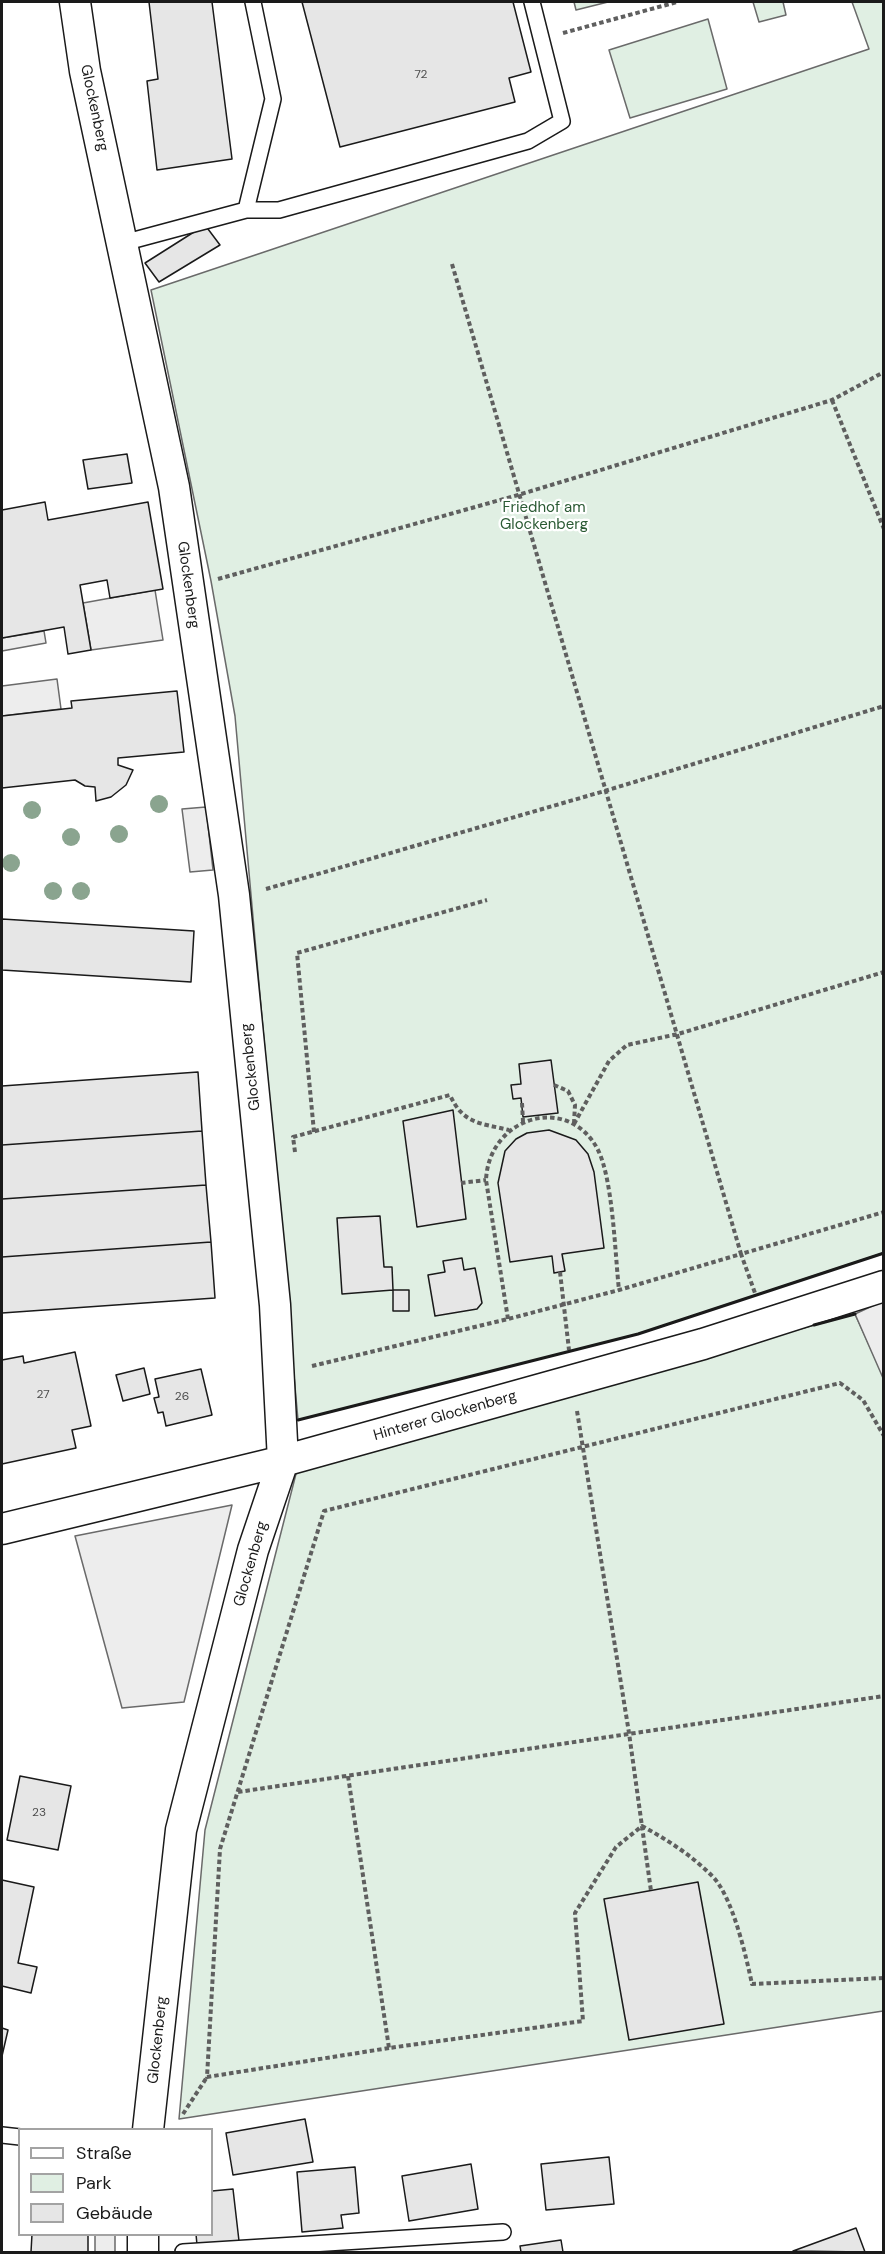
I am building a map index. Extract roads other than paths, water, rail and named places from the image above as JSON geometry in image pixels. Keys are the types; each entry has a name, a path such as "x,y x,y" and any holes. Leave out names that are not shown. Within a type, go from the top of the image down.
{"street":[{"name":"Glockenberg","path":"75,2 85,70 174,487 234,895 275,1305 283,1461 253,1550 181,1830 148,2128"},
{"name":"Hinterer Glockenberg","path":"2,1529 283,1461 762,1326 884,1286"},
{"path":"143,2236 143,2253"}],"lane":[{"path":"246,210 273,99 253,2"},
{"path":"123,243 246,210 279,210 528,141 562,121 532,2"},
{"path":"2,2135 18,2137"},
{"path":"183,2253 503,2232"}],"park label":[{"name":"Friedhof am Glockenberg","path":"544,516"}]}
